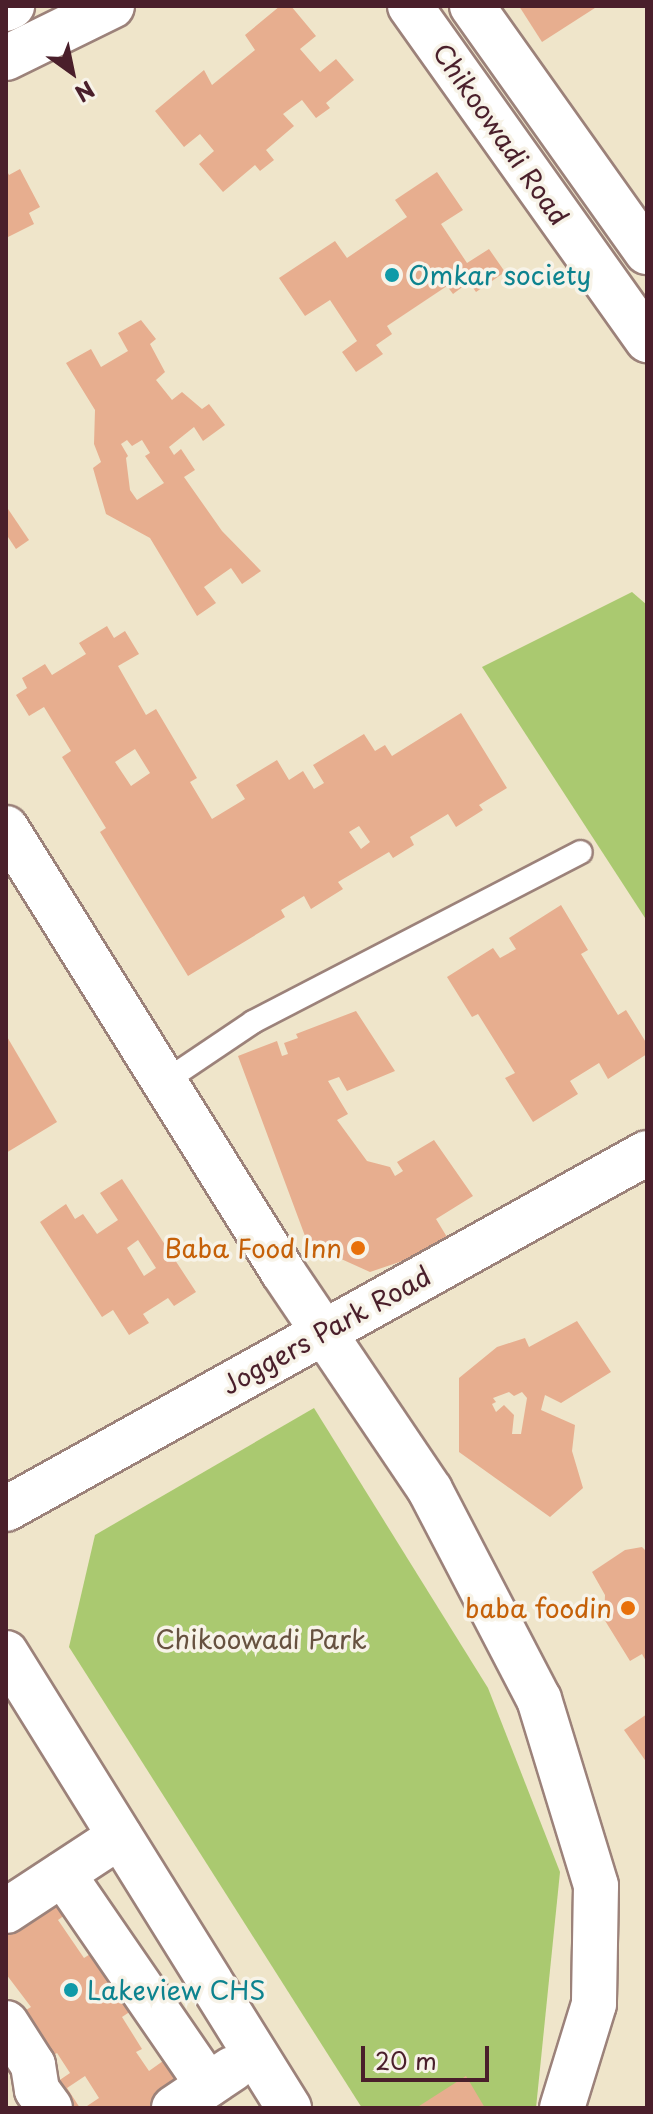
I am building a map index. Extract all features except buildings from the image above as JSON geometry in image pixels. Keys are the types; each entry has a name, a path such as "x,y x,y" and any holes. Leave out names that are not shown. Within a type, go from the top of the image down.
{"street":[{"path":"6,9 12,6"},
{"path":"6,58 112,6"},
{"name":"Chikoowadi Road","path":"410,6 647,340"},
{"name":"Chikoowadi Road","path":"472,6 647,252"},
{"path":"8,834 323,1331 430,1490 539,1699 596,1886 594,2004 562,2108"},
{"name":"Joggers Park Road","path":"6,1509 647,1153"},
{"path":"6,1653 289,2108"},
{"path":"6,1911 120,1836"},
{"path":"63,1874 191,2096 255,2053"},
{"path":"6,2023 33,2065 37,2090 50,2108"}],"lane":[{"path":"164,1082 253,1022 581,852"}],"green space":[{"path":"632,592 647,605 647,921 482,667"},
{"name":"Chikoowadi Park","path":"314,1408 488,1688 560,1872 536,2108 362,2108 69,1647 95,1535"}],"place":[{"name":"Omkar society","path":"392,275"},
{"name":"Baba Food Inn","path":"358,1248"},
{"name":"baba foodin","path":"628,1608"},
{"name":"Lakeview CHS","path":"71,1990"}]}
